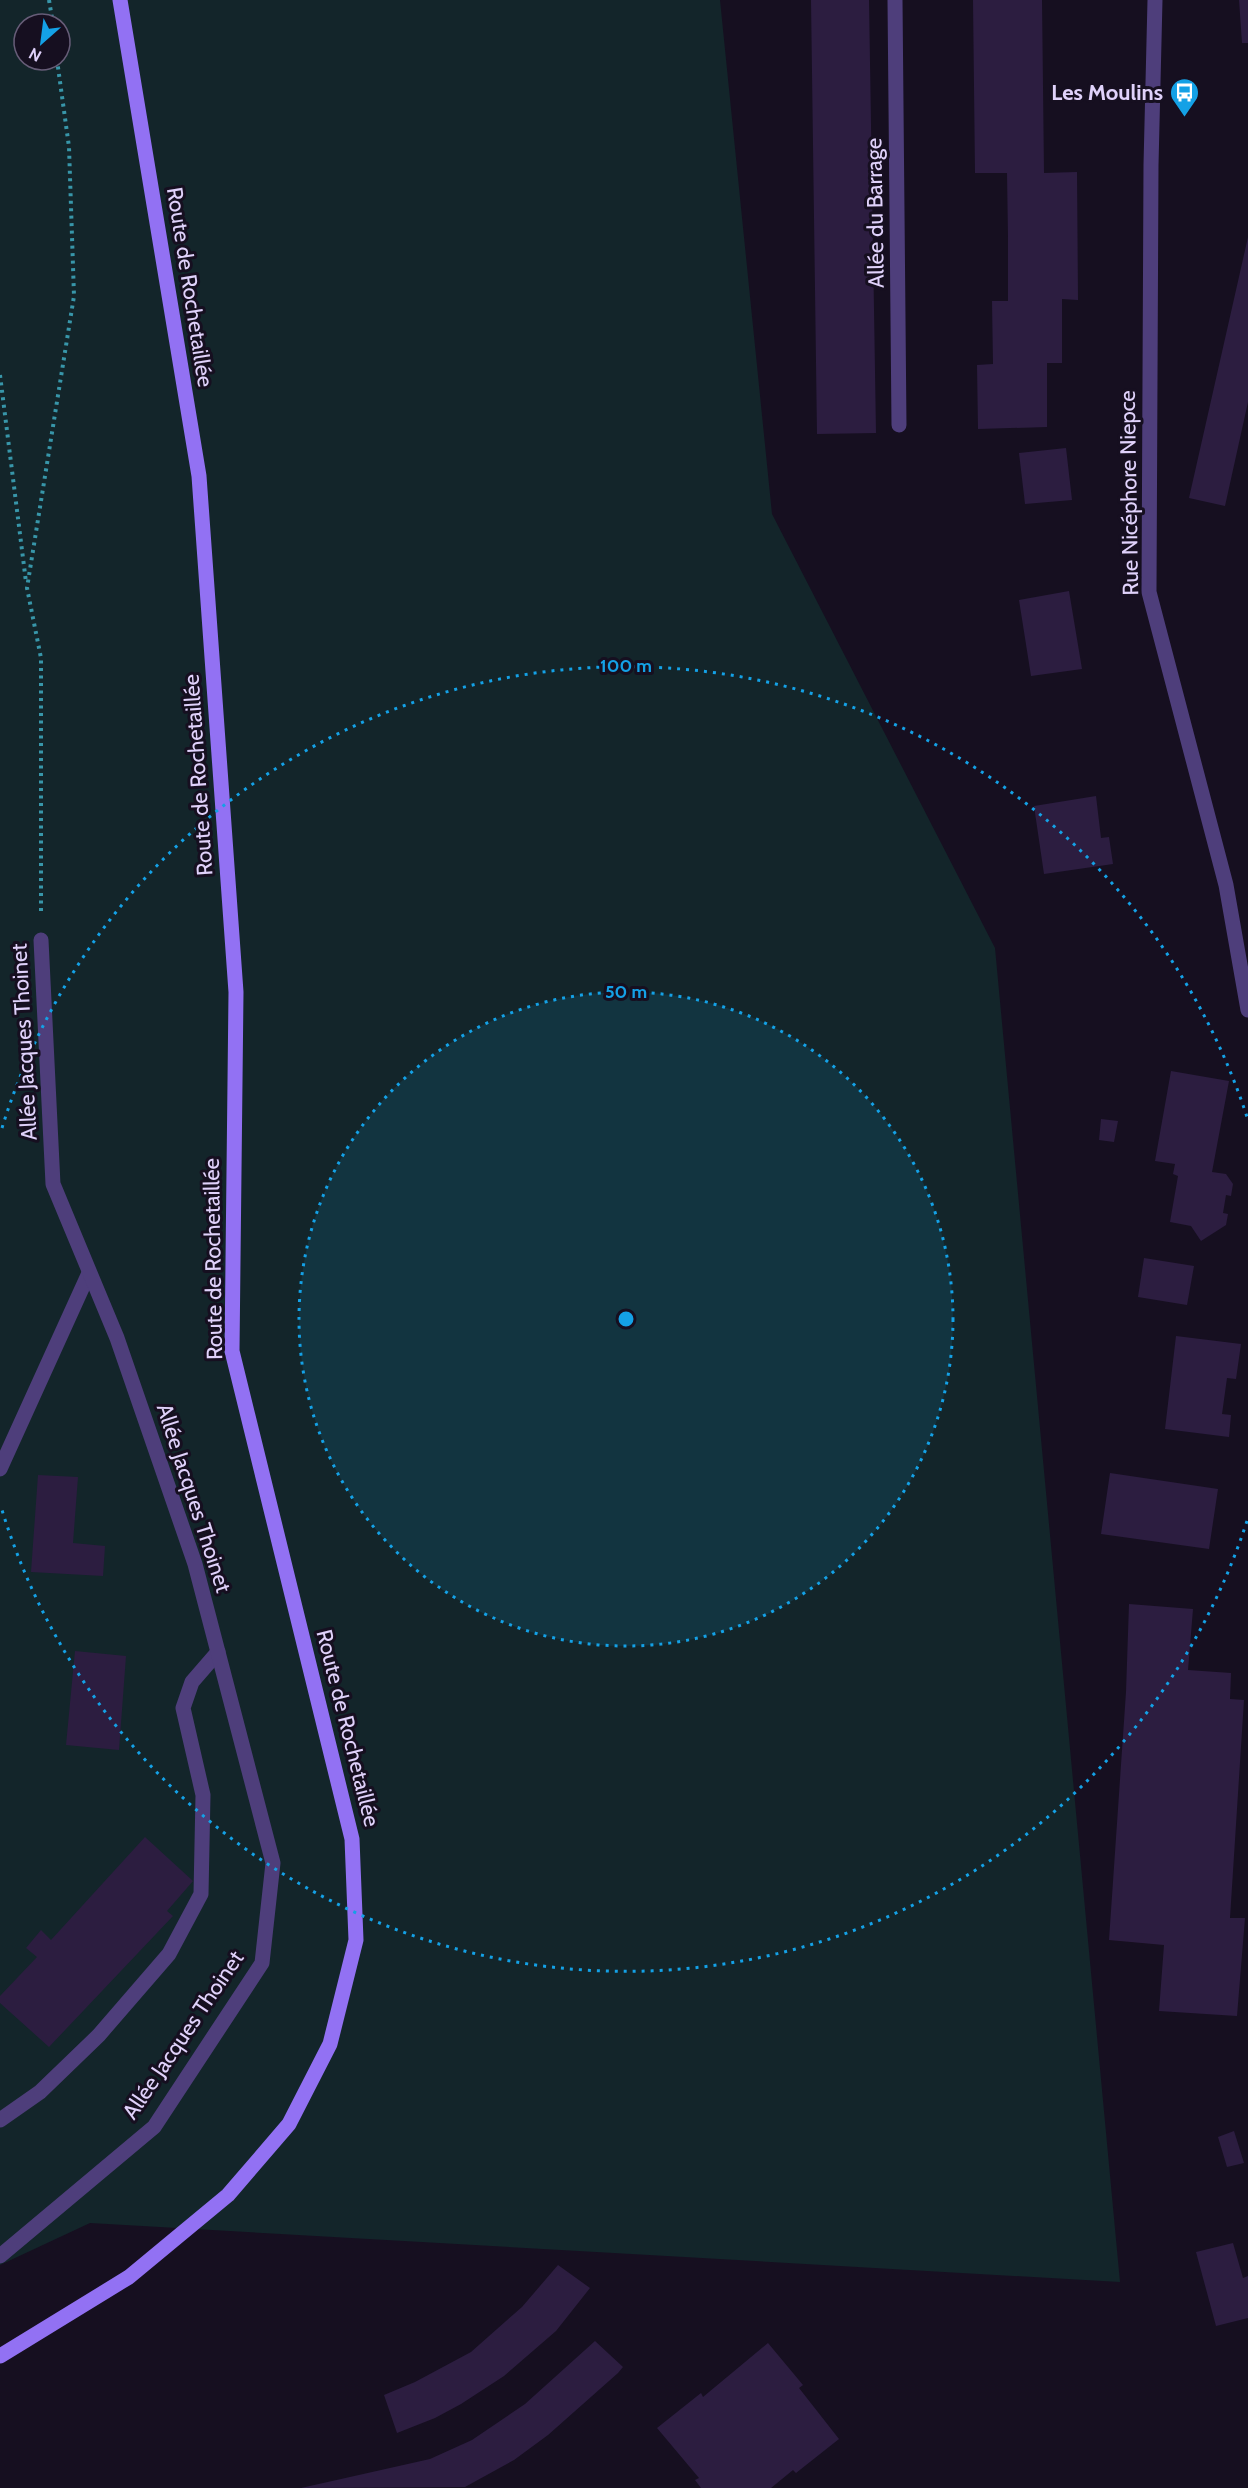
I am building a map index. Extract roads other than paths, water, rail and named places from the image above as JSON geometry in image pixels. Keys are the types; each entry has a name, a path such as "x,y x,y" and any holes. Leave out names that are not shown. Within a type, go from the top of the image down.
{"main road":[{"name":"Route de Rochetaillée","path":"0,2356 129,2277 228,2195 289,2124 330,2044 356,1940 352,1839 232,1351 237,992 199,476 120,0"}],"street":[{"name":"Allée du Barrage","path":"895,0 899,425"},
{"name":"Rue Nicéphore Niepce","path":"1155,0 1150,165 1149,592 1226,885 1248,1010"},
{"name":"Allée Jacques Thoinet","path":"0,2256 154,2127 262,1963 273,1863 195,1564 117,1338 53,1184 41,940"},
{"path":"0,1469 89,1273"},
{"path":"0,2120 40,2092 99,2035 169,1954 201,1894 202,1795 183,1708 192,1682 218,1652"}],"place":[{"name":"Les Moulins","path":"1184,118"}]}
